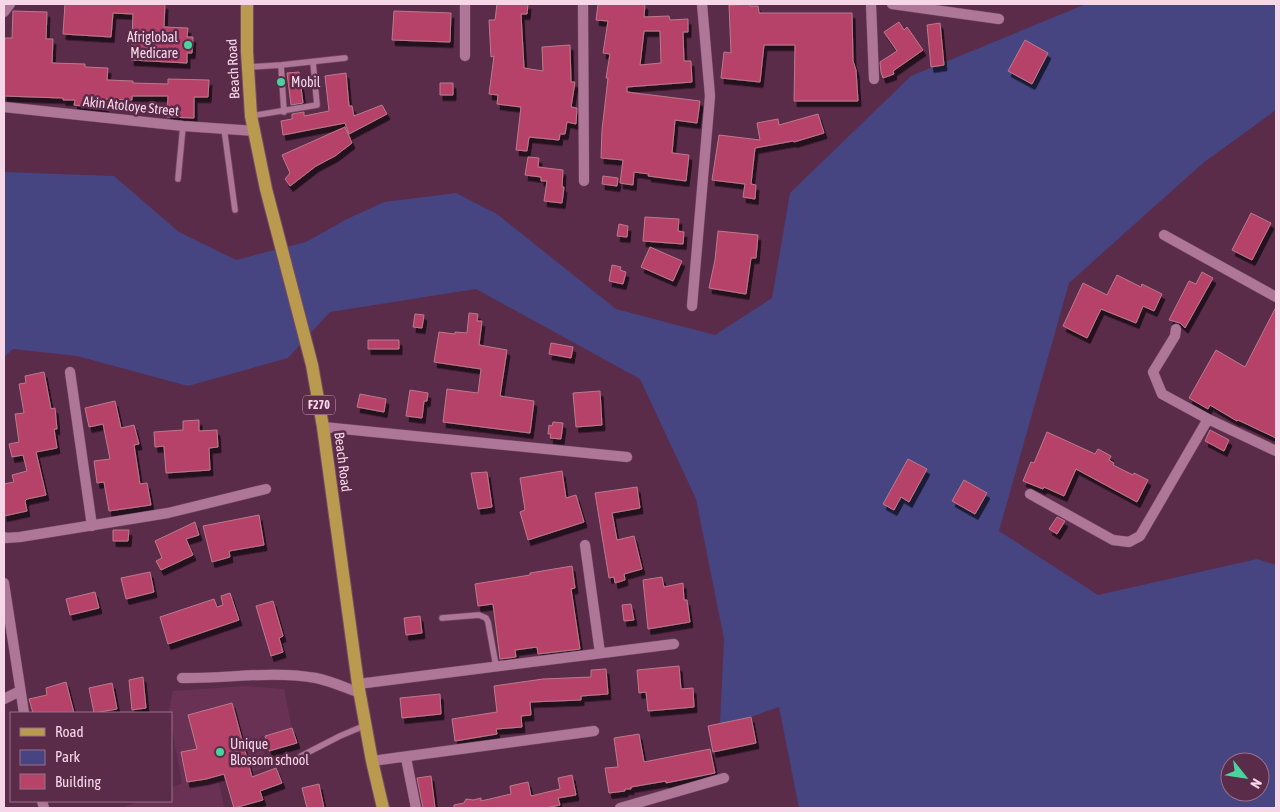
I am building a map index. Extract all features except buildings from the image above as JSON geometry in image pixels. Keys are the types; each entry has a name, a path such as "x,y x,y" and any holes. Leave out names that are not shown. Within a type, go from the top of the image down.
{"main road":[{"name":"Beach Road","path":"247,4 248,67 252,116 266,189 312,365 324,427 359,688 372,761 383,808"}],"street":[{"path":"4,12 10,4"},
{"path":"464,4 465,56"},
{"path":"582,4 584,181"},
{"path":"692,306 710,96 702,4"},
{"path":"871,4 874,79"},
{"path":"892,4 999,19"},
{"name":"Akin Atoloye Street","path":"4,107 183,126 255,131"},
{"path":"1164,234 1276,297"},
{"path":"1176,329 1175,336 1153,372 1162,394 1208,419 1276,451"},
{"path":"70,372 92,526"},
{"path":"1030,494 1114,540 1129,542 1140,536 1208,419"},
{"path":"324,427 627,457"},
{"path":"4,537 20,537 168,513 266,489"},
{"path":"585,545 600,653"},
{"path":"4,583 24,712"},
{"path":"182,678 294,675 317,678 359,688 496,666 674,644"},
{"path":"4,699 20,691"},
{"path":"372,761 406,758 594,731"},
{"path":"406,758 416,808"},
{"path":"620,808 724,778"}],"lane":[{"path":"248,67 345,58"},
{"path":"252,116 317,105 313,62"},
{"path":"281,65 284,112"},
{"path":"178,179 183,126"},
{"path":"224,128 235,210"},
{"path":"442,618 479,615 486,618 496,666"},
{"path":"300,756 366,725"}],"shaded area":[{"name":"Unique Blossom school","path":"246,686 284,689 292,728 260,737 268,767 219,782 224,808 121,808 136,802 172,802 172,788 182,783 172,728 172,712 169,712 173,691"}],"green space":[{"path":"1086,4 1276,4 1276,110 1203,163 1069,283 999,531 1098,595 1257,559 1276,565 1276,808 799,808 779,707 751,717 720,724 724,639 696,499 640,379 476,289 330,312 288,358 188,386 77,356 13,349 4,357 4,172 114,176 179,232 236,260 306,242 347,219 384,202 456,193 497,214 616,309 715,335 772,298 790,193 911,76"}],"place":[{"name":"Afriglobal Medicare","path":"188,45"},
{"name":"Mobil","path":"281,82"},
{"name":"Unique Blossom school","path":"220,752"}]}
